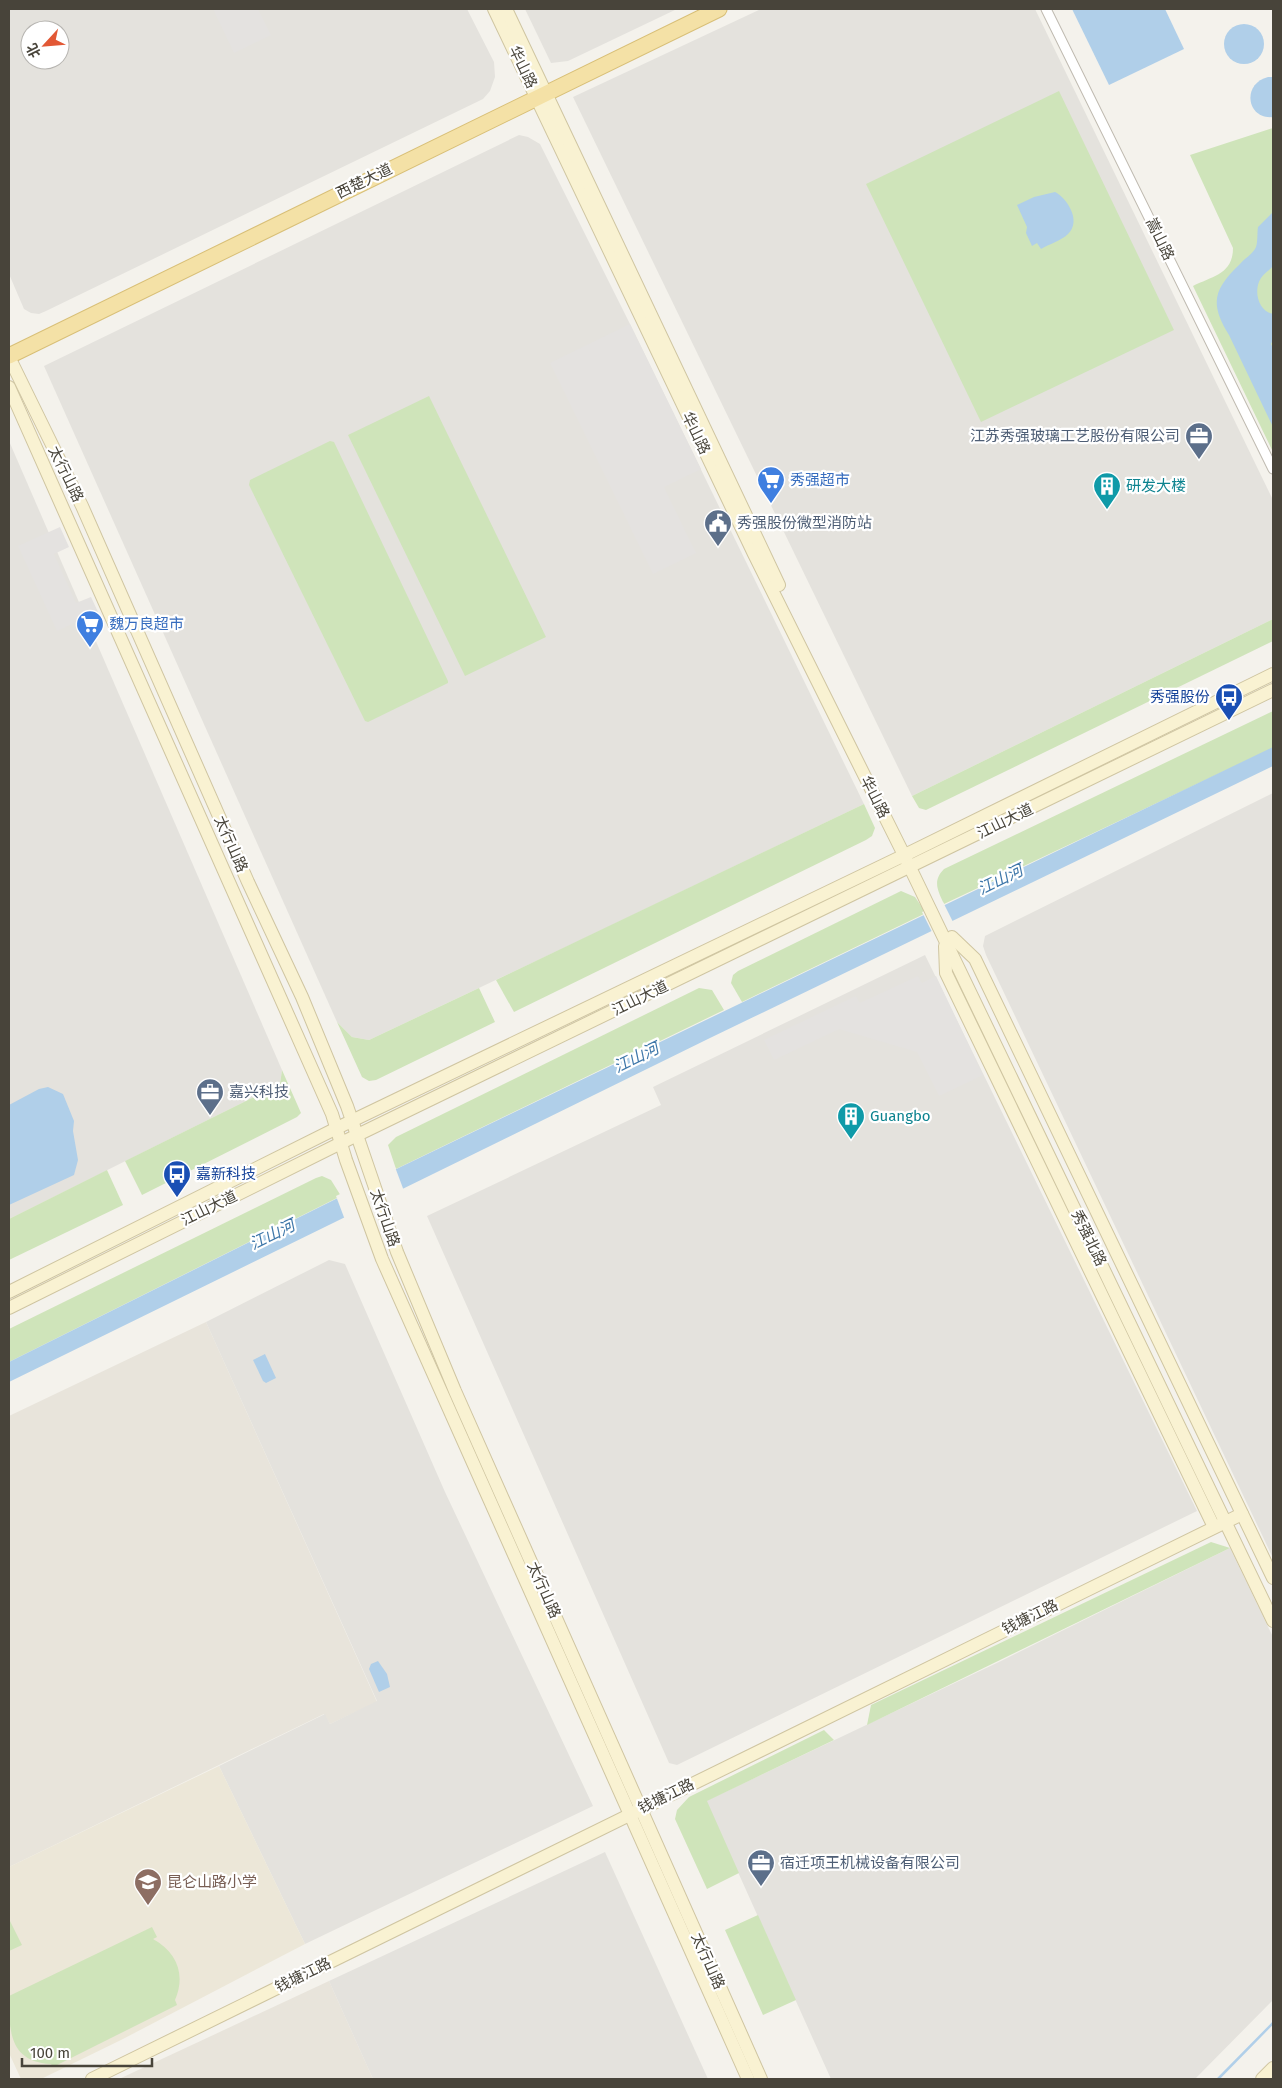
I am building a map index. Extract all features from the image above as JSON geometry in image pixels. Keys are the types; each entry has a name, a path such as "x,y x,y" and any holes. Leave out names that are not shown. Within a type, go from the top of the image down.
{"main road":[{"name":"西楚大道","path":"9,356 719,9"}],"street":[{"name":"华山路","path":"494,9 542,94"},
{"name":"华山路","path":"506,9 542,94 754,554 911,860"},
{"name":"嵩山路","path":"1046,9 1273,469"},
{"name":"太行山路","path":"9,356 82,506 248,882 302,997 358,1135 368,1170 397,1252 748,2079"},
{"name":"太行山路","path":"9,387 317,1079 337,1128 382,1259 635,1811 761,2079"},
{"name":"江山大道","path":"9,1308 911,860 1273,674"},
{"name":"江山大道","path":"9,1292 352,1120 1273,690"},
{"name":"秀强北路","path":"911,860 1228,1520 1273,1621"},
{"path":"948,937 946,973 1228,1520 1273,1578"},
{"name":"秀强北路","path":"1228,1520 1273,1604"},
{"name":"钱塘江路","path":"92,2079 1228,1520"},
{"path":"1262,2079 1273,2068"}],"shaded area":[{"path":"9,9 467,9 494,62 495,77 490,91 483,99 46,311 39,314 31,313 24,309 9,274"},
{"path":"213,9 258,9 271,35 234,53"},
{"path":"525,9 677,9 568,61 551,63"},
{"name":"秀强股份","path":"761,9 1035,9 1273,500 1273,619 912,796 573,97"},
{"path":"519,135 528,137 540,144 864,804 369,1040 352,1037 337,1022 44,366"},
{"path":"630,324 701,469 664,487 696,553 653,574 550,363"},
{"path":"9,441 282,1070 280,1084 9,1219"},
{"path":"60,527 69,547 54,554 76,603 91,597 98,612 57,631 18,546"},
{"path":"1273,793 1273,1558 983,946 985,936"},
{"path":"925,955 1197,1511 677,1765 669,1763 427,1216 661,1105 653,1087"},
{"path":"918,976 922,983 936,976 983,1075 939,1096 917,1052 839,1029 774,1060 764,1040 856,996 860,1003"},
{"path":"329,1260 345,1264 445,1492 593,1806 305,1944 219,1766 325,1714 330,1724 377,1701 206,1322"},
{"path":"206,1322 377,1702 330,1724 324,1714 9,1867 9,1416"},
{"path":"1230,1548 1273,1637 1273,2000 1195,2079 831,2079 706,1801 1001,1661"},
{"name":"昆仑山路小学","path":"219,1766 305,1944 121,2040 41,2079 21,2079 9,2053 9,1867"},
{"path":"605,1852 708,2079 373,2079 329,1981"},
{"path":"329,1981 373,2079 119,2079"}],"green space":[{"path":"1059,91 1174,330 981,422 866,184"},
{"path":"1273,128 1273,452 1193,286 1226,269 1230,264 1233,248 1190,155"},
{"path":"429,396 546,637 465,676 348,435"},
{"path":"330,441 334,442 448,681 448,683 368,722 365,721 249,485 250,480"},
{"path":"1273,619 1273,641 926,810 919,808 912,796"},
{"path":"1273,711 1273,748 944,904 937,882 940,873 944,869"},
{"path":"864,804 875,828 872,836 866,840 514,1012 496,980"},
{"path":"901,891 915,897 926,913 742,1002 731,983 733,975 738,971"},
{"path":"479,988 495,1022 376,1080 369,1081 362,1077 337,1022 352,1037 369,1040"},
{"path":"699,988 712,990 724,1010 396,1169 388,1145 396,1137"},
{"path":"282,1070 301,1113 297,1117 142,1195 125,1161 280,1084"},
{"path":"107,1170 123,1205 9,1260 9,1219"},
{"path":"322,1176 331,1180 341,1196 9,1362 9,1329"},
{"path":"1211,1542 1230,1548 867,1725 871,1705"},
{"path":"824,1730 834,1740 707,1801 739,1873 707,1889 675,1819 677,1810 689,1797"},
{"path":"758,1915 796,2000 763,2015 725,1930"},
{"path":"9,1919 22,1945 9,1951"},
{"path":"152,1927 157,1937 153,1939 168,1950 177,1965 180,1982 175,2000 177,2005 53,2067 51,2064 37,2062 26,2057 19,2050 11,2031 9,1996"}],"water":[{"path":"1072,9 1165,9 1184,49 1109,85"},
{"path":"1240,24 1248,24 1255,27 1261,33 1264,44 1261,55 1255,61 1248,64 1240,64 1233,61 1227,55 1224,48 1224,40 1227,33 1233,27"},
{"path":"1273,77 1273,117 1257,113 1251,101 1254,87 1259,81"},
{"path":"1055,192 1064,199 1071,210 1074,223 1072,229 1062,239 1041,249 1037,243 1032,246 1026,233 1027,227 1017,205 1034,197"},
{"path":"1273,212 1273,266 1261,278 1257,294 1264,309 1273,314 1273,340 1271,344 1273,348 1273,427 1223,324 1217,305 1217,297 1224,281 1255,249 1258,227"},
{"name":"江山河","path":"1273,747 1273,766 710,1038 9,1382 9,1362 386,1174"},
{"path":"48,1087 63,1094 74,1121 73,1131 78,1160 74,1175 9,1205 9,1105 39,1089"},
{"path":"265,1354 276,1378 266,1383 263,1381 253,1360"},
{"path":"378,1661 387,1674 390,1687 379,1692 369,1669 371,1664"}],"pier":[{"path":"943,902 954,924 933,934 922,912"},
{"path":"395,1167 404,1191 345,1220 336,1196"}],"waterway":[{"path":"1218,2079 1273,2023"}],"place":[{"name":"江苏秀强玻璃工艺股份有限公司","path":"1199,460"},
{"name":"秀强超市","path":"771,504"},
{"name":"研发大楼","path":"1107,510"},
{"name":"秀强股份微型消防站","path":"718,547"},
{"name":"魏万良超市","path":"90,648"},
{"name":"秀强股份","path":"1229,721"},
{"name":"嘉兴科技","path":"210,1116"},
{"name":"Guangbo","path":"851,1140"},
{"name":"嘉新科技","path":"177,1198"},
{"name":"宿迁项王机械设备有限公司","path":"761,1887"},
{"name":"昆仑山路小学","path":"148,1906"}]}
